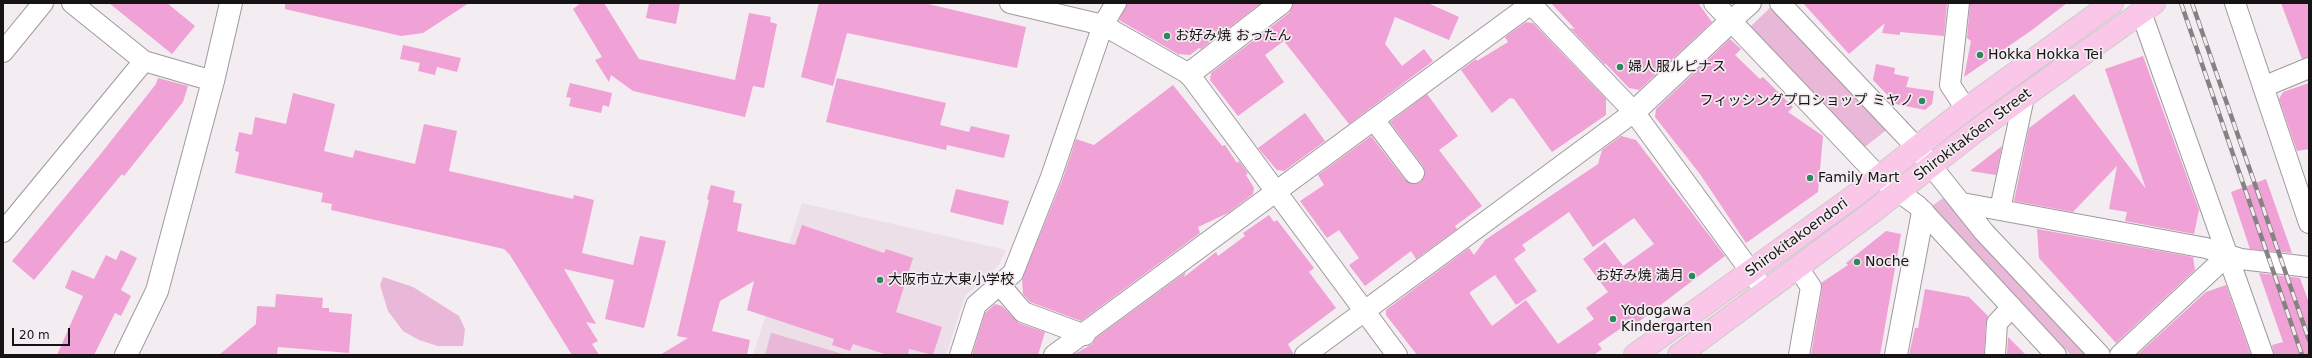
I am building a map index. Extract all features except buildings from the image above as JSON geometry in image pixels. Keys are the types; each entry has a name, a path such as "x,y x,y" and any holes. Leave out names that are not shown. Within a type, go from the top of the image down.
{"main road":[{"name":"Shirokitakoendori","path":"1635,355 1880,178 1966,109 2112,3"},
{"name":"Shirokitakōen Street","path":"1679,355 1798,268 2024,97 2147,8"}],"street":[{"path":"3,52 43,3"},
{"path":"72,3 144,61 213,81"},
{"path":"126,355 157,291 213,81 231,3"},
{"path":"1010,3 1103,25 1189,74 1397,355"},
{"path":"960,355 976,305 1014,273 1051,177 1103,25 1116,3"},
{"path":"1189,74 1281,3"},
{"path":"1714,3 1880,178 1922,212 2056,355"},
{"path":"1305,355 1634,112 1752,3"},
{"path":"1780,3 1917,148 1984,232 2100,355"},
{"path":"1959,3 1950,84 1966,109"},
{"path":"2235,3 2309,223"},
{"path":"1054,355 1085,334 1530,4 1634,112 1765,291"},
{"path":"2147,8 2228,255 2263,355"},
{"path":"3,232 144,61"},
{"path":"2263,87 2309,68"},
{"path":"2000,210 2024,97"},
{"path":"1374,120 1414,173"},
{"path":"1962,203 2206,248 2242,259 2309,267"},
{"path":"1896,355 1922,212"},
{"path":"2120,355 2228,255"},
{"path":"1798,268 1811,287 1799,355"},
{"path":"1000,285 1023,312 1085,334"},
{"path":"1995,355 1998,323 2012,307"}],"shaded area":[{"path":"1775,3 1889,128 1861,150 1747,30"},
{"path":"1943,198 2089,355 2071,355 1932,206"},
{"name":"大阪市立大東小学校","path":"802,203 1006,250 999,265 965,296 946,355 753,355"},
{"path":"383,277 413,287 459,316 465,329 463,346 438,346 419,340 403,331 388,311 380,285"},
{"path":"772,333 846,355 765,355"}],"railway":[{"path":"2181,3 2302,355"},
{"path":"2192,3 2309,340"}],"place":[{"name":"お好み焼 おったん","path":"1167,36"},
{"name":"Hokka Hokka Tei","path":"1980,55"},
{"name":"婦人服ルピナス","path":"1620,67"},
{"name":"フィッシングプロショップ ミヤノ","path":"1922,101"},
{"name":"Family Mart","path":"1810,178"},
{"name":"Noche","path":"1857,262"},
{"name":"お好み焼 満月","path":"1692,276"},
{"name":"大阪市立大東小学校","path":"880,280"},
{"name":"Yodogawa Kindergarten","path":"1613,319"}]}
